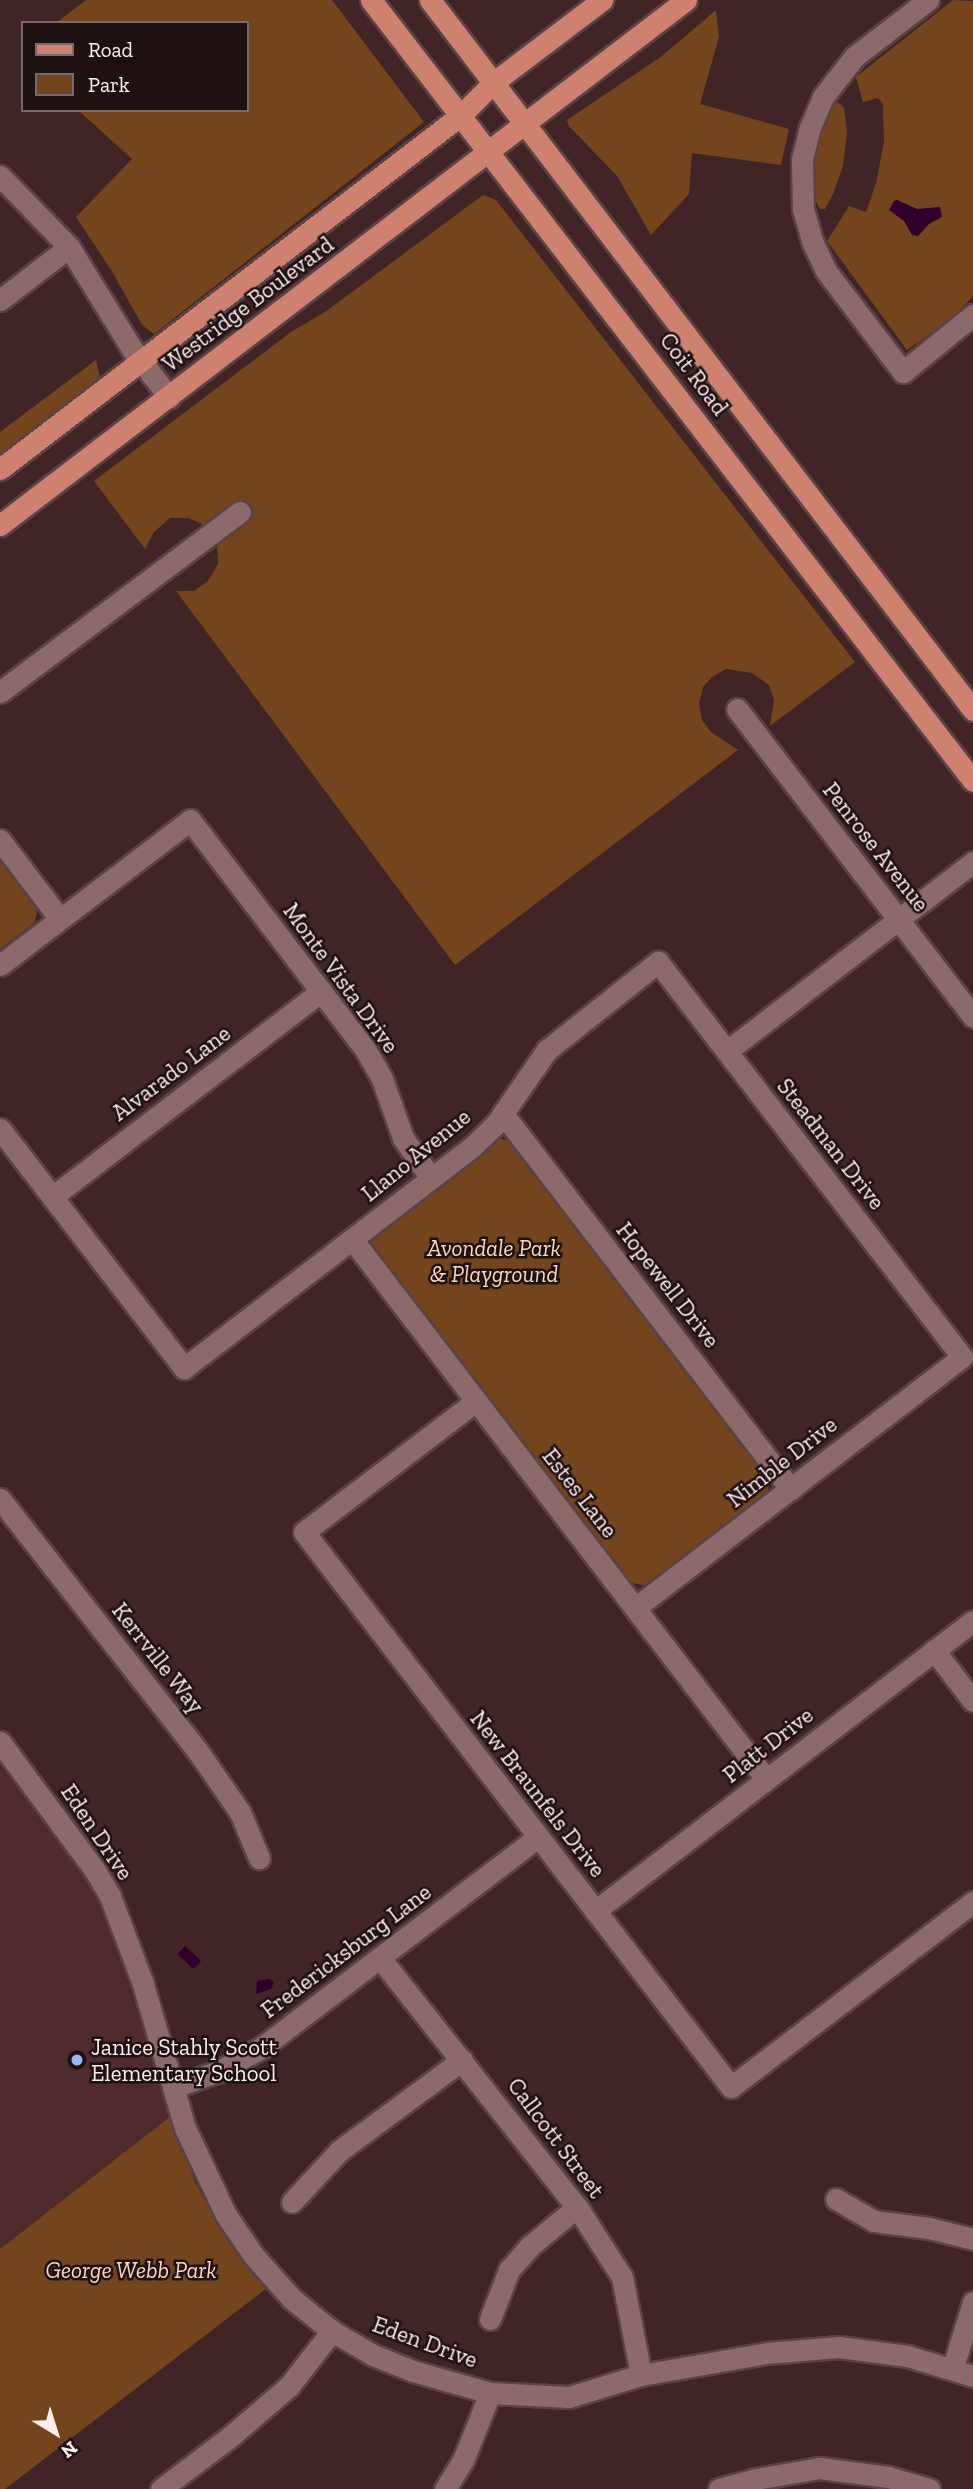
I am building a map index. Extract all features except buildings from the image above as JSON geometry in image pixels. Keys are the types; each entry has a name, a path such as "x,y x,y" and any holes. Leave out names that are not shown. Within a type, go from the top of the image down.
{"main road":[{"name":"Coit Road","path":"371,0 973,781"},
{"name":"Coit Road","path":"430,0 527,123 973,710"},
{"name":"Westridge Boulevard","path":"0,469 461,115 494,82 602,0"},
{"name":"Westridge Boulevard","path":"0,525 686,0"}],"street":[{"path":"928,0 854,57 832,82 810,127 801,176 803,209 818,256 903,372 973,315"},
{"path":"0,176 69,247 141,361 169,397"},
{"path":"0,300 69,247"},
{"path":"0,692 240,512"},
{"name":"Penrose Avenue","path":"737,709 973,1017"},
{"name":"Monte Vista Drive","path":"60,919 190,820 373,1061 403,1138 431,1178"},
{"path":"0,840 60,919 0,965"},
{"path":"727,1051 973,862"},
{"name":"Steadman Drive","path":"658,962 962,1357"},
{"name":"Llano Avenue","path":"52,1197 184,1368 479,1141 503,1114 531,1068 547,1050 658,962"},
{"name":"Alvarado Lane","path":"52,1197 321,991"},
{"name":"Hopewell Drive","path":"503,1114 790,1489"},
{"path":"0,1129 52,1197"},
{"name":"Estes Lane","path":"352,1239 766,1779"},
{"name":"Nimble Drive","path":"635,1608 962,1357"},
{"name":"New Braunfels Drive","path":"475,1401 304,1532 731,2087 973,1902"},
{"name":"Kerrville Way","path":"0,1499 197,1750 240,1812 259,1858"},
{"name":"Platt Drive","path":"595,1911 973,1620"},
{"path":"934,1650 973,1701"},
{"name":"Eden Drive","path":"0,1742 94,1869 110,1896 142,1981 185,2129 205,2175 254,2256 292,2299 332,2331 373,2356 413,2371 489,2393 569,2397 641,2375 767,2353 839,2347 907,2356 963,2372"},
{"name":"Fredericksburg Lane","path":"174,2087 219,2071 261,2048 538,1837"},
{"name":"Callcott Street","path":"380,1958 577,2207 622,2277 641,2375"},
{"path":"292,2202 339,2151 462,2060"},
{"path":"836,2199 874,2221 929,2228 973,2239"},
{"path":"490,2319 509,2270 530,2246 577,2207"},
{"path":"963,2372 973,2302"},
{"path":"161,2489 231,2436 289,2386 332,2331"},
{"path":"446,2489 464,2458 489,2393"},
{"path":"719,2489 756,2479 820,2468 888,2477 929,2489"}],"shaded area":[{"path":"897,200 917,209 940,207 942,217 929,224 918,236 912,235 904,221 889,210"},
{"name":"Janice Stahly Scott Elementary School","path":"0,1766 82,1869 109,1923 171,2116 0,2249"},
{"path":"185,1946 201,1961 194,1969 177,1954"},
{"path":"269,1979 274,1982 271,1989 256,1994 257,1981"}],"green space":[{"path":"86,0 332,0 424,122 154,334 142,325 113,273 76,217 132,159 80,112 248,112 248,21 59,21"},
{"path":"953,0 973,1 973,296 952,319 907,350 827,241 849,206 866,212 876,183 884,142 883,104 878,98 863,102 856,77"},
{"path":"716,10 719,37 700,104 789,129 781,165 692,153 689,194 651,235 617,176 569,126 567,120 662,56"},
{"path":"838,102 844,108 847,132 843,166 825,209 820,209 814,198 814,164 819,139 833,104"},
{"path":"483,195 496,200 855,662 770,726 774,700 769,685 752,673 726,669 712,677 703,687 699,703 702,720 711,732 738,750 455,965 176,591 194,591 208,581 218,564 217,543 207,526 188,518 170,518 154,532 145,549 94,481 291,332 325,312"},
{"path":"96,360 101,382 0,459 0,432"},
{"path":"0,859 38,905 35,922 0,949"},
{"name":"Avondale Park & Playground","path":"498,1138 511,1141 770,1480 767,1493 647,1586 632,1583 370,1242 375,1234"},
{"name":"George Webb Park","path":"171,2116 195,2182 226,2238 267,2288 5,2489 0,2489 0,2249"}],"place":[{"name":"Janice Stahly Scott Elementary School","path":"77,2060"}]}
